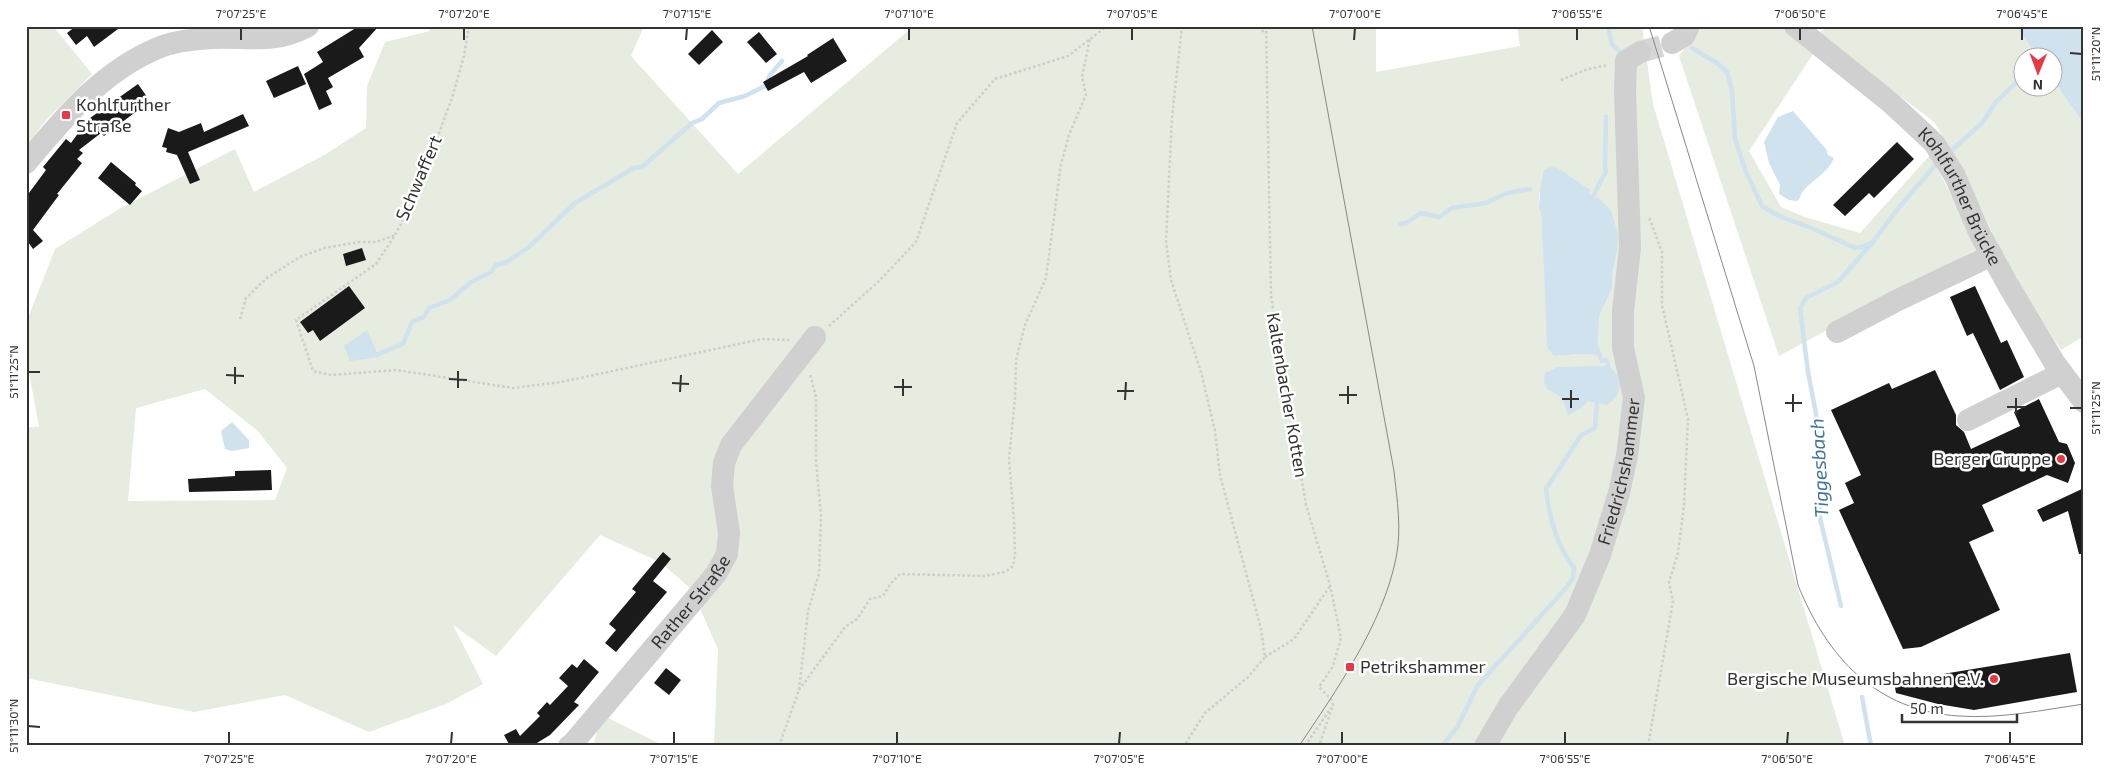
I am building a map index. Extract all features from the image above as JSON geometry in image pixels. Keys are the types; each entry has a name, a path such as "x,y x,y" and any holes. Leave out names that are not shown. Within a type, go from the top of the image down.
{"street":[{"path":"26,163 66,115 102,82 130,61 165,45 213,38 261,40 284,36 308,26"},
{"path":"1672,43 1684,36 1689,26"},
{"name":"Kohlfurther Brücke","path":"1795,26 1891,103 1934,143 1955,176 1979,232 2008,285 2062,373 2084,402"},
{"name":"Friedrichshammer","path":"1485,746 1508,707 1575,615 1600,555 1619,493 1627,456 1634,398 1623,348 1623,312 1630,247 1625,90 1633,57"},
{"path":"1837,332 1898,300 1992,255"},
{"name":"Rather Straße","path":"569,746 716,574 727,554 730,533 722,486 724,463 732,445 808,346"},
{"path":"1968,420 2062,373"}],"path":[{"name":"Schwaffert","path":"240,319 246,298 268,277 300,258 324,248 359,242 376,242 395,235 414,198 452,98 464,56 468,32 467,26"},
{"path":"808,346 878,282 916,242 957,123 994,79 1068,56 1107,26"},
{"path":"1182,26 1172,116 1167,204 1166,241 1171,280 1201,372 1215,431 1220,475 1261,629 1265,657"},
{"path":"1259,26 1266,35"},
{"name":"Kaltenbacher Kotten","path":"1266,26 1271,296 1306,505 1330,585 1341,638 1333,666 1319,687 1331,699 1333,705"},
{"path":"799,690 844,627 857,619 870,599 883,596 891,583 900,574 985,576 1005,572 1013,566 1015,554 1014,521 1009,459 1015,398 1016,360 1025,325 1046,278 1062,164 1069,135 1086,95 1082,77 1090,38"},
{"path":"1561,80 1633,57"},
{"path":"1648,746 1673,601 1669,582 1678,553 1684,505 1688,419 1662,305 1662,252 1650,225 1649,216"},
{"path":"395,235 376,264 296,320 313,371 331,375 397,370 514,388 561,382 762,340 791,340 808,346"},
{"path":"779,746 799,690 808,612 820,574 821,516 816,461 816,397 810,375 808,346"},
{"path":"1184,746 1206,713 1248,677 1265,657 1294,639 1330,585"},
{"path":"1305,746 1333,705"},
{"path":"1319,746 1333,705"}],"shaded area":[{"path":"26,26 53,26 92,74 47,119 26,146"},
{"path":"429,26 644,26 631,56 738,174 914,26 1376,26 1376,72 1520,46 1517,26 1642,26 1653,104 1845,746 714,746 718,649 697,602 696,593 660,562 600,535 496,656 453,625 483,684 446,704 369,732 285,695 194,712 26,678 26,427 39,427 26,356 26,323 55,249 119,209 235,149 254,192 326,154 366,128 367,86 385,42 430,31","holes":["1558,168 1589,190 1588,193 1595,198 1617,252 1612,274 1612,288 1599,317 1598,355 1554,356 1539,196 1543,171","205,389 258,431 287,468 275,500 128,501 136,408"]},
{"path":"1703,26 1779,26 1815,51 1749,151 1781,207 1805,217 1860,233 1930,155 1979,248 1779,356 1679,56"},
{"path":"1829,26 2016,26 2031,48 2012,48 2012,98 2062,98 2062,93 2084,124 2084,336 2061,350 2018,286 1956,158 1934,122 1818,33"},
{"path":"602,715 664,746 589,746 594,743"}],"water":[{"path":"2016,26 2078,26 2084,36 2084,124 2062,93 2062,48 2031,48"},
{"path":"1793,111 1826,149 1828,155 1834,158 1828,168 1803,191 1797,201 1789,200 1779,194 1780,185 1769,163 1764,142 1778,117"},
{"path":"1551,167 1558,168 1590,190 1589,193 1595,198 1597,197 1611,210 1618,235 1617,252 1612,274 1612,288 1599,317 1598,355 1554,356 1547,347 1541,213 1539,209 1543,171"},
{"path":"367,330 379,357 350,361 344,346"},
{"path":"1607,366 1616,374 1619,389 1617,395 1607,405 1588,401 1581,408 1568,415 1562,399 1546,387 1545,384 1545,373 1558,367"},
{"path":"232,422 249,440 249,448 232,451 225,449 221,431"}],"building":[{"path":"76,26 122,26 94,47 87,36 76,45 67,33"},
{"path":"359,26 379,26 359,48 364,57 328,78 333,87 326,91 332,104 319,110 304,74 323,62 317,52"},
{"path":"712,30 723,42 699,65 688,54"},
{"path":"759,32 777,54 766,63 747,42"},
{"path":"833,38 847,61 811,83 804,72 768,91 763,82 808,56"},
{"path":"298,66 306,84 274,98 266,81"},
{"path":"138,84 150,101 104,136 101,133 79,150 83,153 77,159 82,163 57,194 59,195 33,230 43,241 33,249 26,239 26,197 46,170 43,167 66,139 71,143 84,125 83,123"},
{"path":"243,114 249,126 188,152 200,180 190,184 177,155 166,152 167,148 162,147 168,128 179,132 201,123 204,132"},
{"path":"1897,142 1914,159 1874,198 1869,193 1845,216 1833,205"},
{"path":"111,162 136,183 135,185 142,191 130,205 98,178"},
{"path":"362,248 366,260 346,266 343,254"},
{"path":"349,286 365,308 320,341 313,330 308,333 300,322"},
{"path":"1975,286 2001,343 2007,340 2024,377 2000,390 1973,333 1967,336 1950,297"},
{"path":"1935,370 1956,415 1956,425 1964,432 1971,449 2020,426 2014,412 2039,399 2059,442 2067,444 2075,463 2068,483 2047,475 1982,505 1994,531 1969,542 2000,610 1921,647 1903,649 1839,510 1854,503 1845,483 1861,475 1831,410 1889,383 1892,389"},
{"path":"271,470 272,490 189,492 188,479 235,476 235,471"},
{"path":"2084,488 2084,554 2079,554 2068,511 2043,522 2037,510"},
{"path":"663,552 671,559 653,581 667,592 616,652 605,643 616,630 609,624 636,592 632,589"},
{"name":"Bergische Museumsbahnen e.V.","path":"2070,653 2077,692 1974,710 1938,704 1896,693 1894,682"},
{"path":"584,659 599,672 574,702 579,705 550,735 532,746 510,746 504,735 516,729 520,736 540,716 537,713 547,702 550,705 568,686 559,678 572,664 577,668"},
{"path":"666,668 681,680 669,695 654,683"}],"waterway":[{"path":"1608,26 1612,44 1620,52"},
{"path":"1692,48 1717,63 1727,72 1732,90 1735,139 1746,172 1762,206 1779,216 1814,229 1855,248 1862,247 1873,242 1896,211 1936,164"},
{"path":"378,354 403,344 412,322 424,317 429,308 450,300 471,282 491,272 496,265 507,262 530,246 575,203 634,168 642,167 692,123 702,119 719,103 745,96 765,86 770,75 782,61"},
{"path":"1952,150 1983,122 1995,103 2012,87"},
{"path":"1591,200 1606,171 1606,117"},
{"path":"1400,224 1406,223 1421,213 1439,217 1452,208 1486,203 1507,193 1530,189"},
{"name":"Tiggesbach","path":"1841,606 1820,518 1816,414 1808,372 1800,309 1806,298 1838,282 1872,243"},
{"path":"1597,349 1602,361 1606,360 1609,369"},
{"path":"1442,746 1457,728 1478,685 1573,578 1574,568 1558,540 1549,510 1546,489 1581,435 1595,428 1597,402 1599,400"},
{"name":"Tiggesbach","path":"1862,697 1871,746"}],"tunnel":[{"path":"1640,52 1672,43"}],"tram line":[{"path":"1299,746 1343,680 1381,607 1390,583 1399,536 1394,471 1312,26"},
{"path":"1649,26 1754,366 1798,585 1824,635 1840,657 1858,676 1879,691 1903,704 1929,712 1974,717 2022,713 2084,704"}],"place":[{"name":"Kohlfurther Straße","path":"66,115"},
{"name":"Berger Gruppe","path":"2061,459"},
{"name":"Petrikshammer","path":"1350,667"},
{"name":"Bergische Museumsbahnen e.V.","path":"1994,679"}]}
